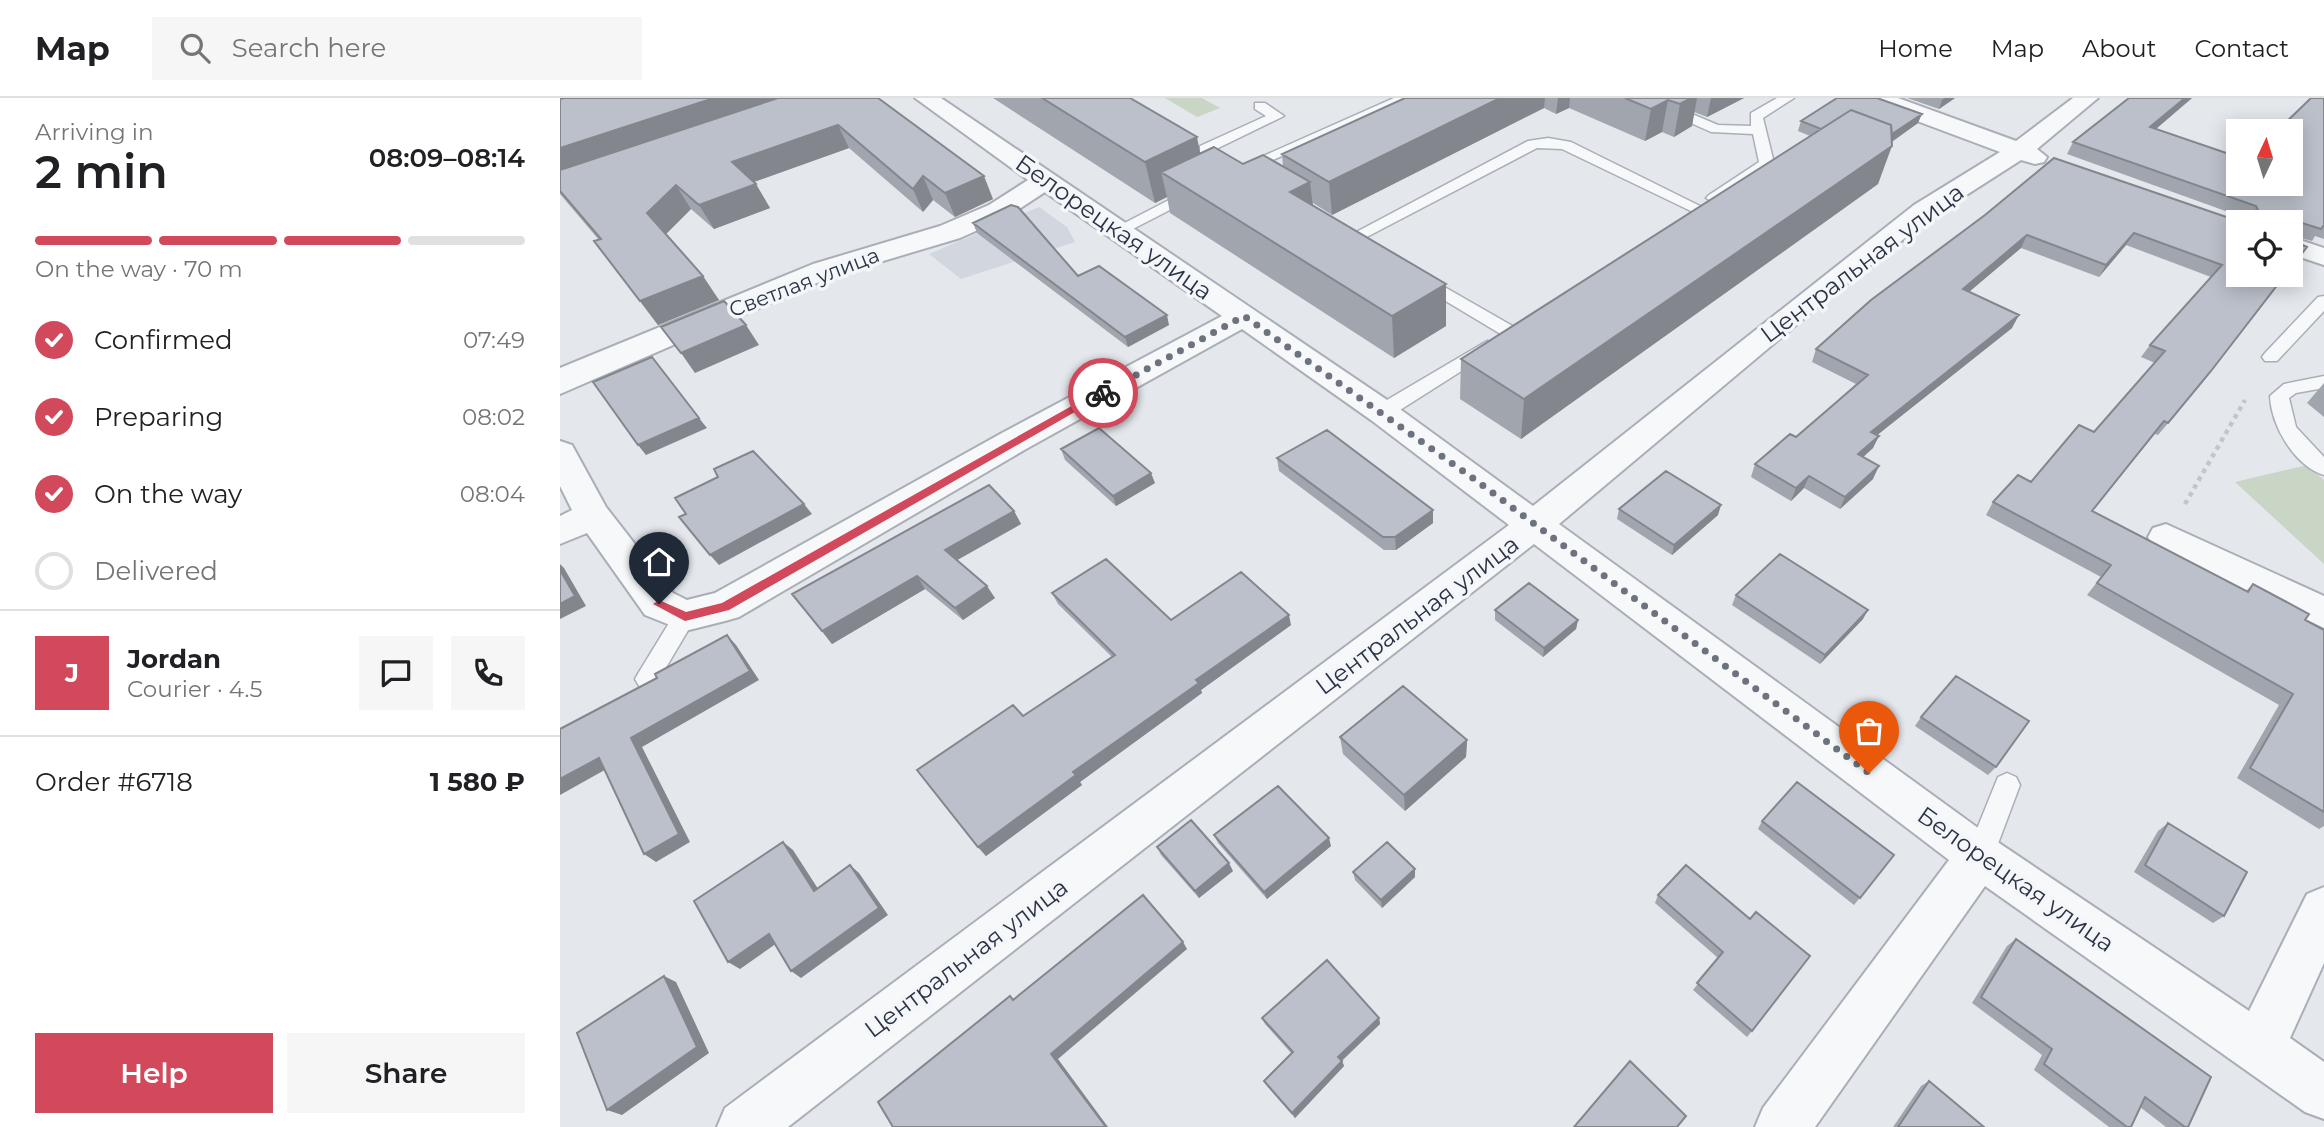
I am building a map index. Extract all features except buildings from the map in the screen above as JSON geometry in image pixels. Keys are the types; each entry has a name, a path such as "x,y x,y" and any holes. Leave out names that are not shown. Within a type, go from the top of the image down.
{"street":[{"name":"Белорецкая улица","path":"926,98 1382,412 1980,856 2324,1093"},
{"path":"1877,98 2057,164"},
{"name":"Центральная улица","path":"744,1127 1536,524 1828,285 1923,211 2019,151 2087,98"},
{"name":"Светлая улица","path":"560,384 570,376 823,270 950,232 998,211 1046,180"},
{"path":"2303,249 2324,257"},
{"path":"560,453 593,515 659,604 685,616 725,606 1014,441 1244,316"},
{"path":"560,531 593,515"},
{"path":"2166,537 2324,613"},
{"path":"1782,1127 1980,856"},
{"path":"2259,1047 2324,910"}],"lane":[{"path":"1234,172 1406,98"},
{"path":"1642,98 1716,130 1759,130"},
{"path":"1675,224 1767,163 1756,116 1787,98"},
{"path":"1199,146 1277,116 1259,106"},
{"path":"1347,234 1533,144 1548,142 1566,145 1698,209"},
{"path":"1199,146 1234,172 1263,183"},
{"path":"1119,230 1204,187"},
{"path":"1347,234 1375,251"},
{"path":"1382,412 1515,329 1409,272"},
{"path":"2271,357 2324,301"},
{"path":"2324,382 2291,388 2279,396 2279,408 2287,429 2305,453 2324,468"},
{"path":"647,679 685,616"},
{"path":"1980,856 2007,785"}],"path":[{"path":"2166,537 2271,357"}],"shaded area":[{"path":"1039,207 1067,227 1075,242 961,279 929,254"}],"green space":[{"path":"1165,98 1202,98 1220,108 1197,117"},
{"path":"2307,465 2324,480 2324,564 2235,482"}],"way so far":[{"path":"1103,393 1244,316 1470,476 1869,773"}],"route":[{"path":"659,604 685,616 725,606 1103,393"}]}
